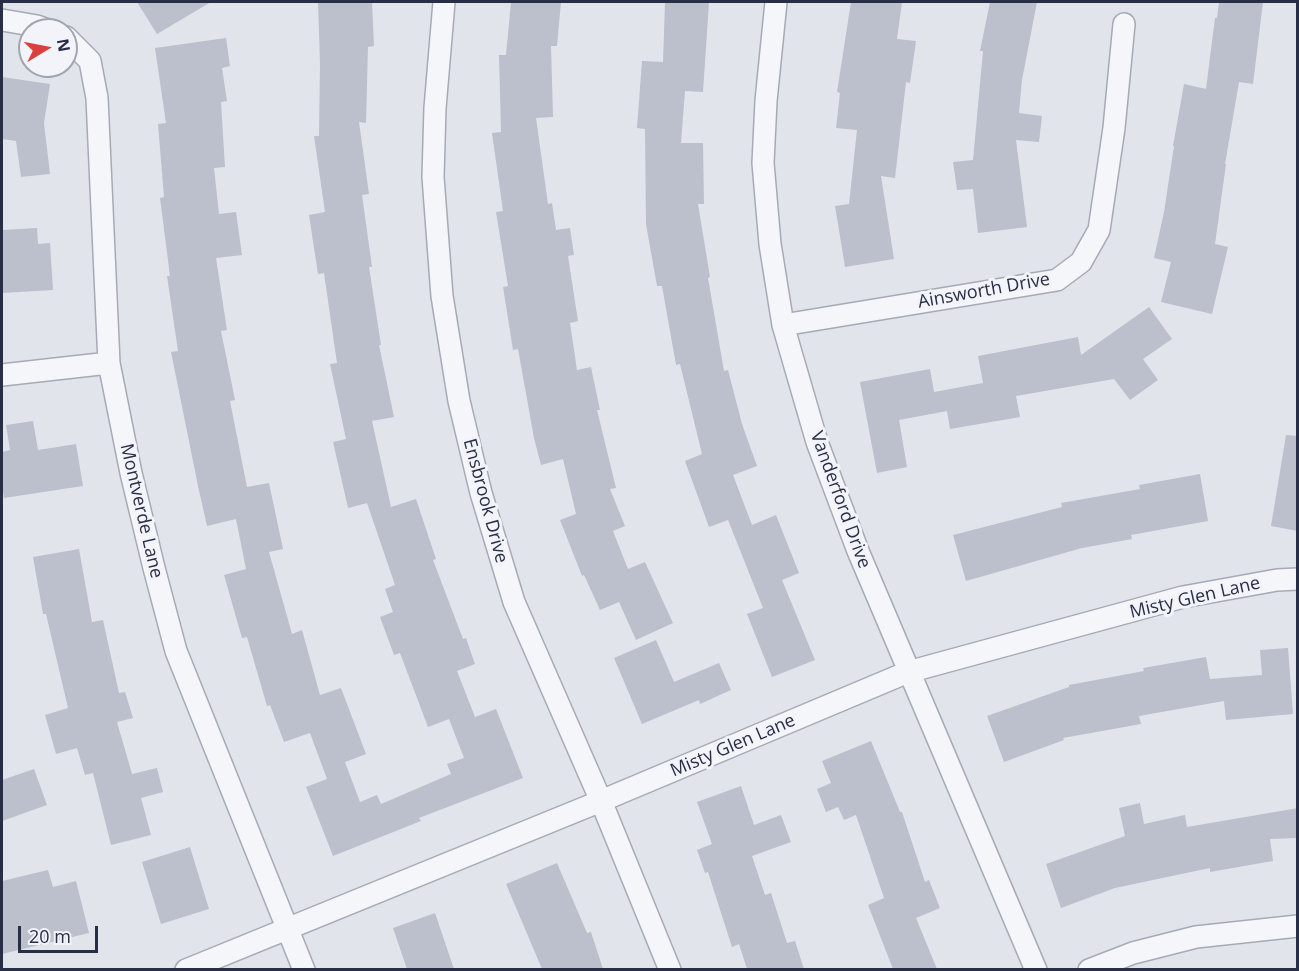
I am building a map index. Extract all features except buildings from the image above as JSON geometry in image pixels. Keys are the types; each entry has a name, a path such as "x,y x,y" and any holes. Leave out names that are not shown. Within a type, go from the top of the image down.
{"street":[{"name":"Ensbrook Drive","path":"444,2 435,108 433,177 442,296 459,401 481,493 514,602 602,801 670,969"},
{"name":"Vanderford Drive","path":"776,2 766,101 763,163 770,244 783,325 817,442 858,552 1036,969"},
{"path":"2,20 18,23"},
{"name":"Ainsworth Drive","path":"783,325 1057,280 1081,262 1099,230 1114,128 1124,24"},
{"name":"Montverde Lane","path":"78,49 90,61 97,98 109,363 131,473 177,651 304,969"},
{"path":"2,375 109,363"},
{"name":"Misty Glen Lane","path":"186,969 602,801 908,672 1183,597 1276,579 1298,579"},
{"path":"1089,969 1133,953 1196,937 1298,926"}]}
